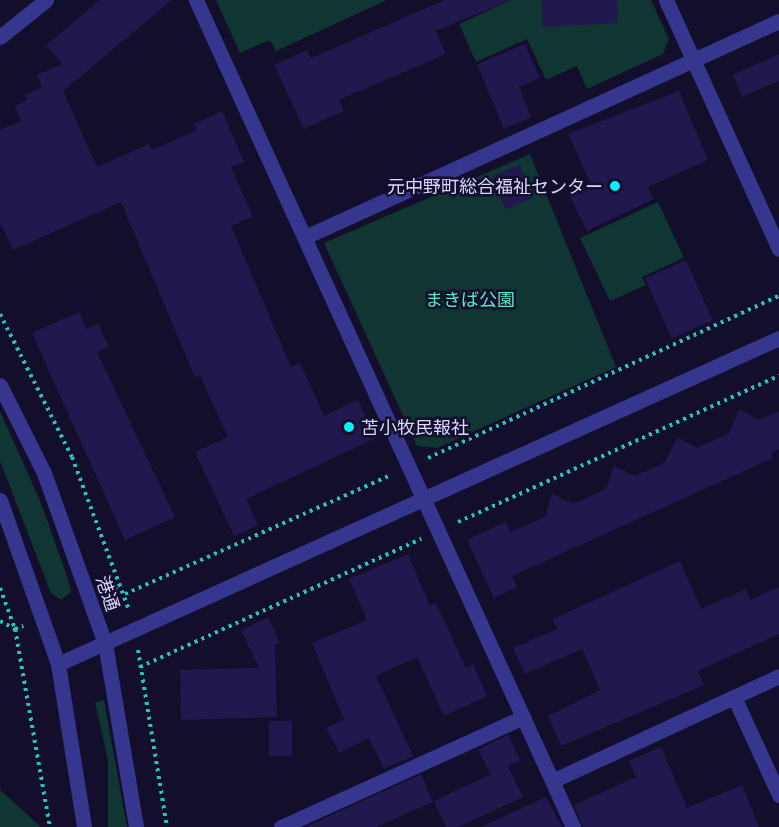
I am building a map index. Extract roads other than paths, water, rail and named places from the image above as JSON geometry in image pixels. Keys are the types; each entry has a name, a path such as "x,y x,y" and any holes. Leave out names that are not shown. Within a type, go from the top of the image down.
{"street":[{"path":"0,38 46,0"},
{"path":"196,0 573,827"},
{"path":"666,0 779,249"},
{"path":"305,237 779,21"},
{"path":"58,664 779,338"},
{"name":"港通","path":"0,385 44,473 105,643 136,827"},
{"path":"0,500 58,664 84,827"},
{"path":"552,781 779,676"},
{"path":"734,697 779,795"},
{"path":"281,827 523,717"}],"place":[{"name":"元中野町総合福祉センター","path":"615,186"},
{"name":"苫小牧民報社","path":"349,427"}],"park label":[{"name":"まきば公園","path":"470,299"}]}
